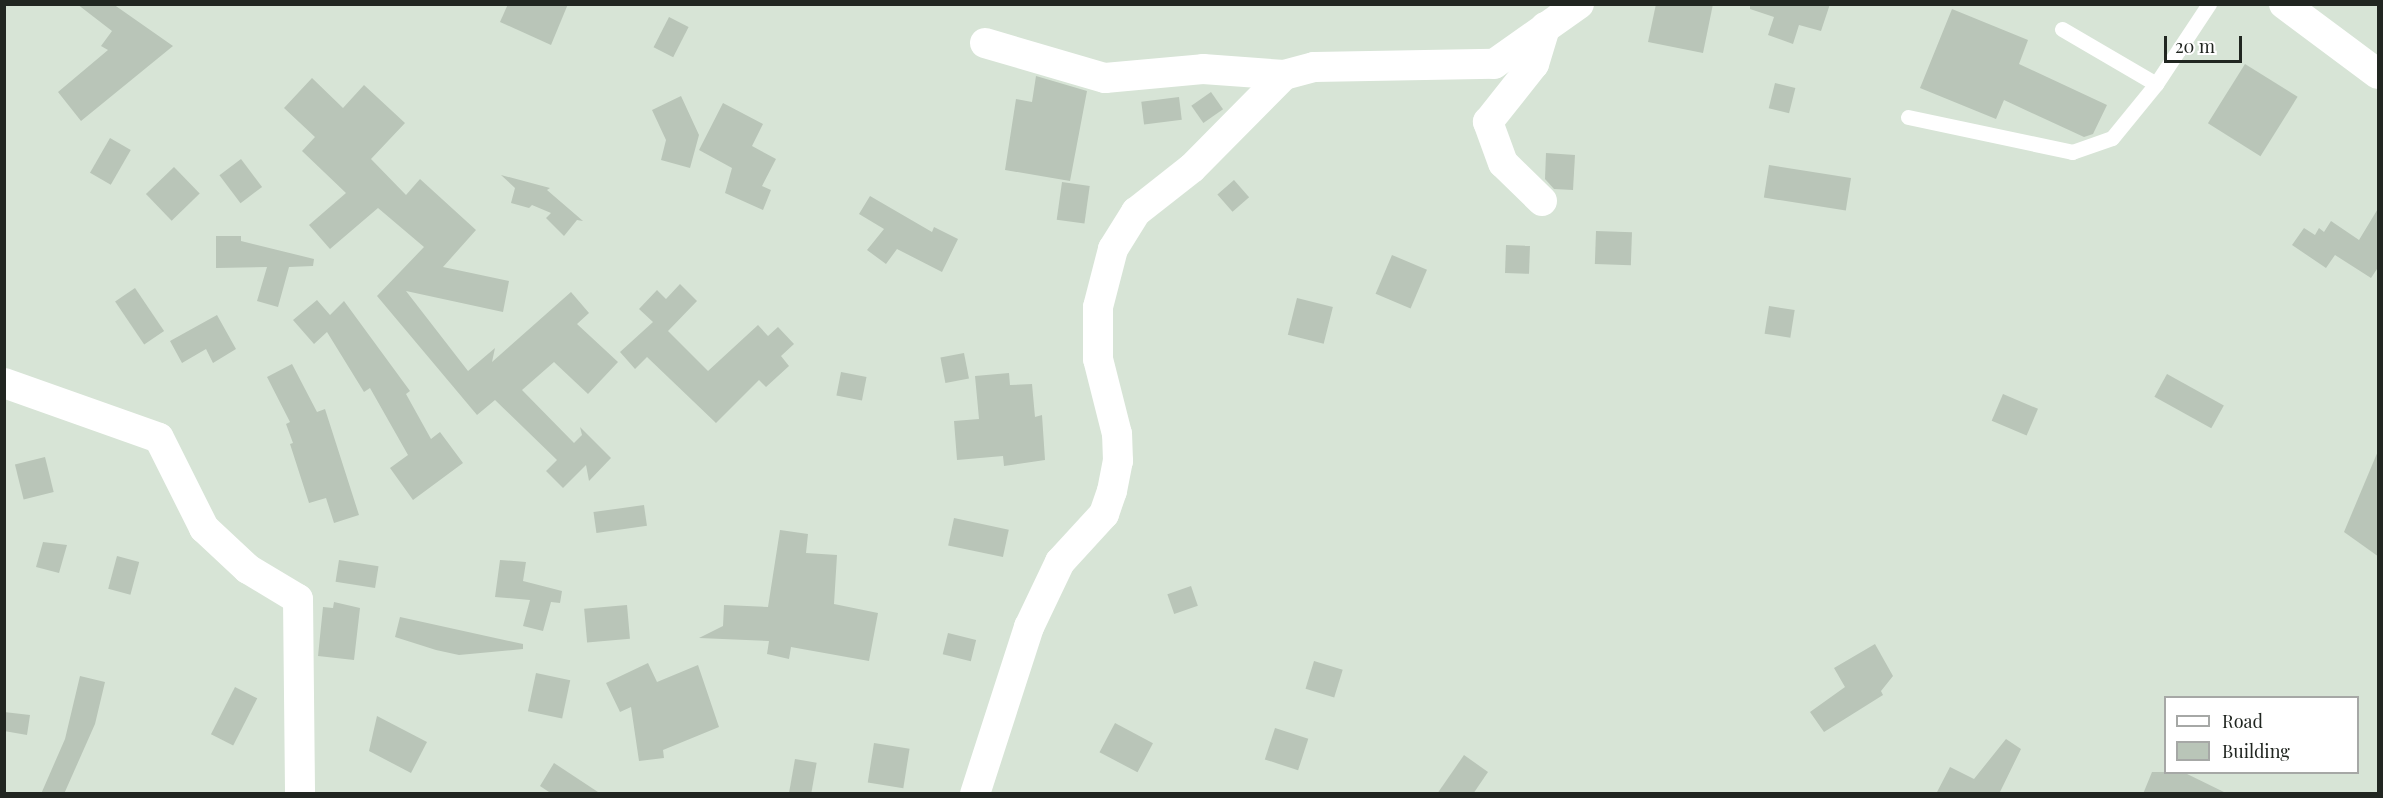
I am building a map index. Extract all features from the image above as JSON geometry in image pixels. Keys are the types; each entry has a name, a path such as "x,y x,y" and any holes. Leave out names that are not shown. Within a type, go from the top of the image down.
{"street":[{"path":"985,43 1105,78 1203,69 1284,75 1314,67 1494,64 1531,41 1545,27 1579,4"},
{"path":"2284,4 2379,74"},
{"path":"1542,201 1503,163 1488,122 1534,64 1545,27"},
{"path":"975,794 1029,627 1060,562 1104,514 1112,491 1118,461 1118,434 1098,359 1096,335 1098,307 1113,249 1136,212 1192,168 1284,75"},
{"path":"4,383 159,438 204,528 248,569 298,599 300,794"}],"lane":[{"path":"1908,117 2072,152 2112,138 2156,84 2209,4"},
{"path":"2062,29 2156,84"}],"building":[{"path":"77,4 113,4 173,46 81,121 58,92 108,50 101,46 112,31"},
{"path":"508,4 568,4 551,45 500,22"},
{"path":"1656,4 1713,4 1703,53 1648,42"},
{"path":"1750,4 1830,4 1821,31 1799,25 1793,44 1768,35 1774,17 1750,9"},
{"path":"1952,9 2028,40 2019,64 2107,105 2093,134 2084,137 2004,100 1996,119 1920,88"},
{"path":"669,17 689,27 673,57 654,47"},
{"path":"2245,64 2298,97 2260,156 2208,123"},
{"path":"1036,76 1087,91 1070,181 1005,170 1016,99 1032,102"},
{"path":"312,78 343,108 364,85 405,123 371,159 406,195 420,179 476,230 443,267 509,281 503,312 406,291 468,371 495,348 492,362 571,292 589,313 577,324 618,362 588,394 554,362 522,390 574,443 582,435 580,427 611,458 589,481 586,465 563,488 546,471 557,460 495,400 477,415 377,296 424,247 378,208 330,249 309,225 346,193 302,151 315,137 284,108"},
{"path":"1775,83 1795,88 1789,113 1769,108"},
{"path":"1211,92 1223,109 1203,123 1191,106"},
{"path":"681,96 699,135 690,168 661,160 666,140 652,110"},
{"path":"1179,97 1182,120 1144,124 1141,102"},
{"path":"723,103 763,124 752,146 776,159 762,186 771,190 763,210 725,193 732,168 699,150"},
{"path":"110,138 131,150 111,185 90,173"},
{"path":"1546,153 1575,155 1573,190 1554,189 1545,179"},
{"path":"241,159 262,187 241,203 219,175"},
{"path":"1769,165 1851,178 1846,211 1764,198"},
{"path":"174,167 200,194 172,221 146,194"},
{"path":"501,175 550,188 547,190 583,221 577,220 564,236 546,218 551,213 532,205 529,208 511,203 515,188"},
{"path":"1234,180 1249,197 1232,212 1217,194"},
{"path":"1062,182 1090,186 1084,224 1057,220"},
{"path":"870,196 932,232 934,227 958,239 942,272 897,249 886,264 867,250 884,229 859,214"},
{"path":"2379,207 2379,266 2371,278 2335,255 2326,268 2292,245 2304,228 2315,235 2319,228 2324,232 2331,221 2359,240"},
{"path":"1596,231 1632,232 1631,265 1595,264"},
{"path":"216,236 241,236 241,241 314,259 313,266 289,267 278,307 257,301 267,267 216,268"},
{"path":"1506,245 1530,246 1529,274 1505,273"},
{"path":"1392,255 1427,270 1411,309 1376,294"},
{"path":"680,284 697,301 668,331 708,371 758,325 768,336 778,327 794,344 781,356 789,366 766,387 759,380 716,423 647,357 635,369 620,352 653,322 639,309 657,290 666,299"},
{"path":"135,288 164,331 144,345 115,301"},
{"path":"1297,298 1333,307 1324,344 1288,335"},
{"path":"317,300 330,315 344,301 410,391 406,394 431,439 440,432 463,463 413,500 390,468 408,455 370,388 364,392 327,332 314,344 293,320"},
{"path":"1769,306 1795,310 1790,338 1765,334"},
{"path":"217,315 236,349 213,363 206,349 182,363 170,341"},
{"path":"964,353 969,379 945,383 940,358"},
{"path":"292,364 317,412 325,409 359,515 334,523 326,498 309,503 290,444 293,443 286,424 290,422 267,377"},
{"path":"841,372 867,377 862,401 836,396"},
{"path":"1009,373 1010,385 1032,384 1035,417 1042,415 1045,460 1004,466 1003,456 957,460 954,421 979,419 975,376"},
{"path":"2167,374 2224,406 2211,428 2154,397"},
{"path":"2003,394 2038,409 2027,436 1992,421"},
{"path":"2379,451 2379,557 2344,532"},
{"path":"45,457 54,492 24,499 15,464"},
{"path":"644,505 647,526 596,533 593,512"},
{"path":"954,518 1009,530 1003,557 948,545"},
{"path":"780,530 808,534 806,553 837,555 834,604 878,613 869,661 791,647 789,659 767,654 769,641 699,638 723,626 724,605 768,607"},
{"path":"43,542 67,545 59,573 36,567"},
{"path":"117,556 139,562 130,595 108,589"},
{"path":"339,560 379,566 375,588 336,582"},
{"path":"500,560 526,562 523,581 562,591 560,603 551,602 543,631 523,626 530,600 495,597"},
{"path":"1191,586 1198,606 1174,614 1167,594"},
{"path":"334,602 360,608 354,660 318,656 323,607 333,608"},
{"path":"627,605 630,639 587,643 584,609"},
{"path":"400,617 523,644 523,649 459,655 436,650 395,637"},
{"path":"948,633 976,640 971,661 943,654"},
{"path":"1875,644 1893,676 1881,691 1883,695 1824,732 1810,712 1845,687 1834,668"},
{"path":"1314,661 1343,670 1334,698 1306,689"},
{"path":"648,663 657,682 698,665 719,727 663,750 664,758 639,761 631,707 620,712 606,683"},
{"path":"536,673 570,680 562,718 528,711"},
{"path":"80,676 105,682 95,724 64,794 41,794 65,739"},
{"path":"235,687 257,698 233,746 211,734"},
{"path":"4,712 30,715 27,735 4,731"},
{"path":"377,716 427,742 411,773 369,751"},
{"path":"1115,723 1153,743 1137,772 1100,752"},
{"path":"1275,728 1308,739 1298,770 1265,759"},
{"path":"2006,739 2021,749 2000,792 2004,794 1936,794 1950,767 1974,779"},
{"path":"874,743 910,749 903,788 868,783"},
{"path":"1464,755 1488,772 1473,794 1437,794"},
{"path":"795,759 817,763 811,794 789,794"},
{"path":"554,763 601,794 552,794 540,786"},
{"path":"2152,772 2164,772 2164,774 2187,774 2228,794 2143,794"}]}
